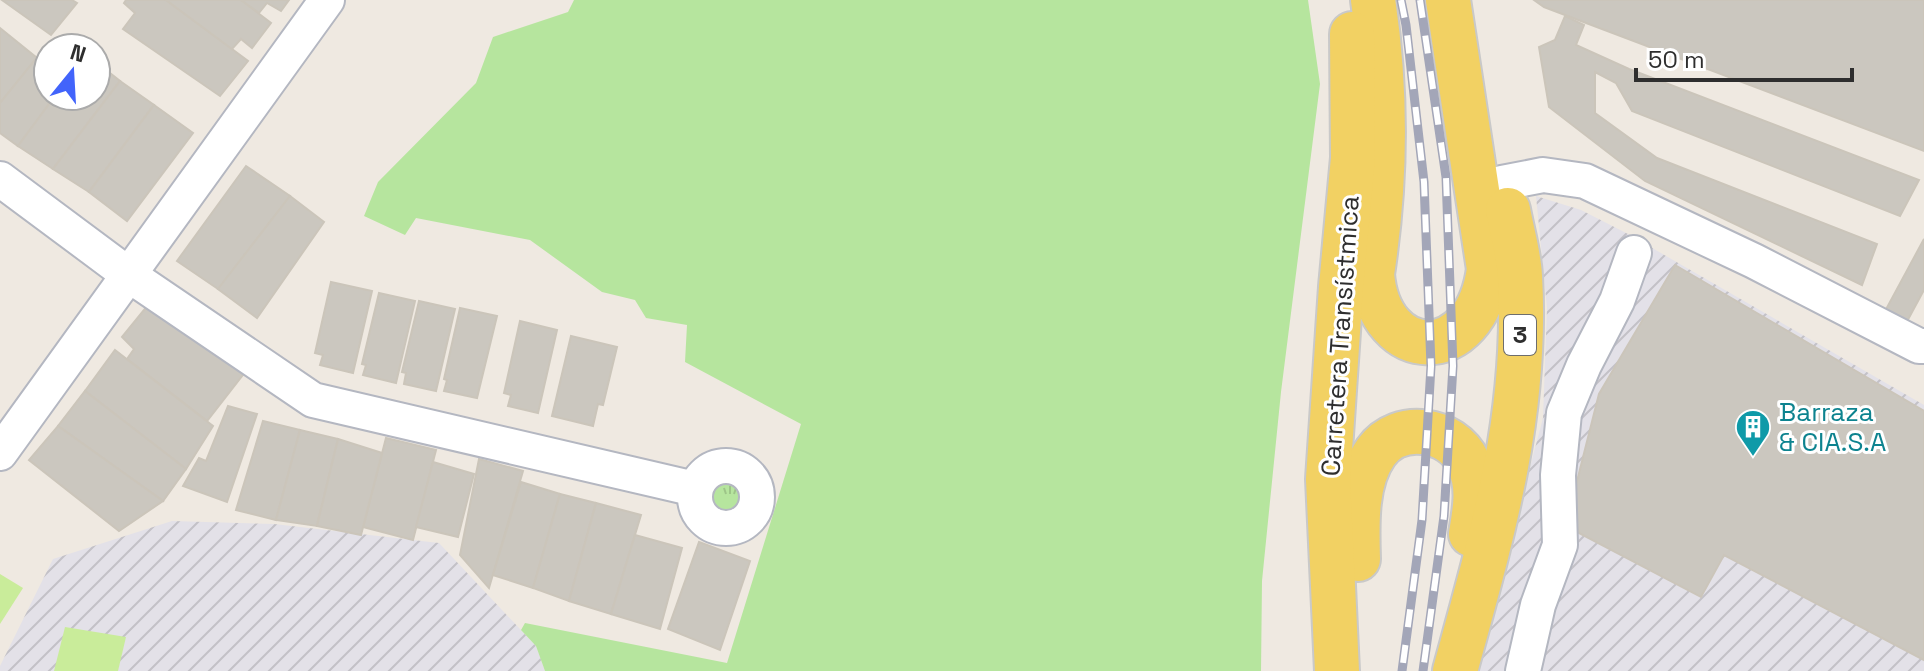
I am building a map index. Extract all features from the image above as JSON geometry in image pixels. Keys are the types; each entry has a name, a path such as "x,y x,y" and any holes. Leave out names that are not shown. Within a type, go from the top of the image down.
{"main road":[{"name":"Carretera Transístmica","path":"1337,671 1328,479 1353,158 1352,0"},
{"path":"1373,0 1384,99 1384,162 1373,290 1376,303 1392,326 1419,340 1434,343 1448,339 1471,321 1486,292 1489,269 1450,0"},
{"name":"3","path":"1450,0 1502,183 1520,274 1520,386 1498,513 1452,671"},
{"path":"1358,671 1358,541 1363,479 1377,451 1388,440 1414,431 1432,432 1448,439 1458,448 1468,460 1475,486 1473,523 1452,671"}],"street":[{"path":"0,453 327,0"},
{"path":"1502,183 1543,175 1585,181 1924,346"},
{"path":"0,179 129,275 313,400 695,489"},
{"path":"1523,671 1538,605 1560,545 1558,475 1564,413 1584,365 1617,301 1634,253"}],"shaded area":[{"path":"1536,196 1581,210 1628,234 1924,405 1924,671 1476,671 1543,418 1547,308"},
{"path":"172,521 274,524 439,543 536,646 545,671 0,671 53,559"}],"green space":[{"path":"574,0 1308,0 1320,84 1281,392 1262,581 1261,671 545,671 536,646 521,630 525,623 727,663 801,424 685,362 687,325 646,318 635,300 602,292 530,240 416,218 405,235 364,216 378,182 476,83 493,37 568,12"},
{"path":"727,474 743,481 750,497 743,513 727,520 711,513 704,497 711,481"},
{"path":"0,574 23,588 0,624"},
{"path":"65,627 126,637 118,671 54,671"}],"building":[{"path":"2,0 72,0 77,3 53,32 47,32"},
{"path":"126,0 166,0 248,61 220,96 123,29 135,13 124,3"},
{"path":"166,0 241,0 271,23 252,48 241,39 232,49"},
{"path":"241,0 289,0 281,11 267,3 259,13"},
{"path":"1534,0 1924,0 1924,151 1544,7"},
{"path":"1565,16 1584,25 1576,45 1629,69 1919,180 1900,216 1632,111 1616,83 1595,72 1595,113 1657,158 1877,244 1862,285 1645,181 1549,107 1539,47 1555,40"},
{"path":"0,28 32,54 32,64 0,103"},
{"path":"32,64 32,112 43,112 18,146 0,133 0,103"},
{"path":"112,75 120,81 112,92"},
{"path":"120,81 154,105 89,192 53,169 96,112 112,112 112,92"},
{"path":"154,105 193,133 127,221 89,192"},
{"path":"43,112 96,112 53,169 18,146"},
{"path":"246,166 290,196 218,289 177,261"},
{"path":"290,196 324,222 257,318 218,289"},
{"path":"1924,239 1924,290 1905,325 1884,313"},
{"name":"Barraza & CIA.S.A","path":"1675,265 1924,411 1924,660 1724,555 1701,597 1579,533 1571,505 1599,394"},
{"path":"331,282 372,291 353,373 320,365 323,355 315,353"},
{"path":"379,293 415,301 396,383 363,375 366,365 362,364"},
{"path":"153,299 246,371 207,421 127,359 134,349 122,337"},
{"path":"419,301 455,309 436,391 404,384 406,373 402,372"},
{"path":"460,308 497,316 477,398 444,391"},
{"path":"520,321 557,330 538,413 508,406 511,395 504,393"},
{"path":"571,336 617,347 603,405 598,404 593,426 552,416"},
{"path":"115,350 213,426 186,469 85,391"},
{"path":"85,391 186,469 163,501 58,426"},
{"path":"228,406 257,414 227,502 183,486 199,458 206,461"},
{"path":"263,421 300,430 276,520 236,510"},
{"path":"58,426 163,501 119,531 29,460"},
{"path":"300,430 338,439 317,526 276,520"},
{"path":"386,438 436,450 413,540 363,527"},
{"path":"338,439 382,453 361,535 317,526"},
{"path":"479,459 523,471 489,588 460,555"},
{"path":"433,462 474,474 458,537 416,527"},
{"path":"521,482 560,494 533,588 493,575"},
{"path":"560,494 596,503 569,601 533,588"},
{"path":"596,503 641,515 611,614 569,601"},
{"path":"635,535 682,548 660,629 611,614"},
{"path":"699,542 750,561 720,650 668,629"}],"railway":[{"path":"1401,0 1424,182 1431,366 1422,520 1402,671"},
{"path":"1420,0 1446,177 1453,366 1444,516 1423,671"}],"place":[{"name":"Barraza & CIA.S.A","path":"1753,458"}]}
